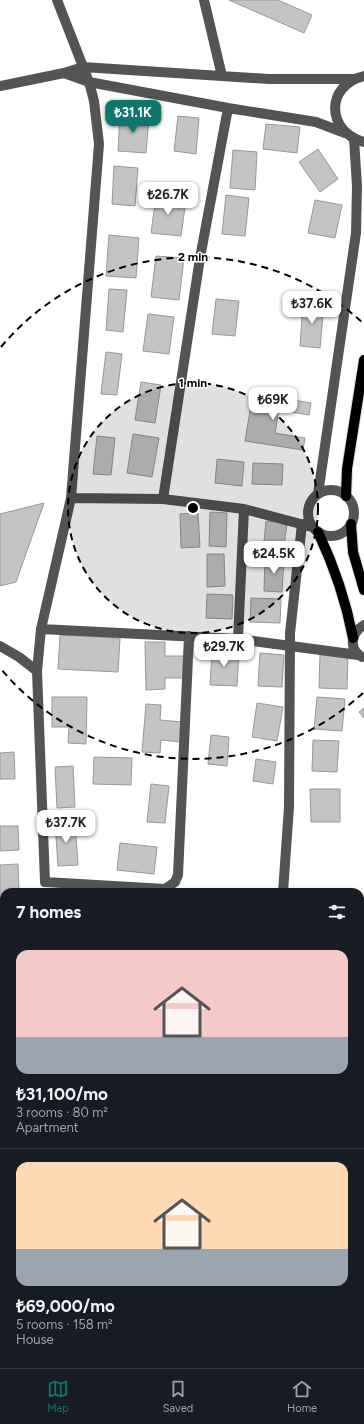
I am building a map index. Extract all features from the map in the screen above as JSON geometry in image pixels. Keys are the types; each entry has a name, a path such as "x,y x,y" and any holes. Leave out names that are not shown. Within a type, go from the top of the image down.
{"main road":[{"path":"346,496 347,469 364,360"},
{"path":"351,524 353,552 364,590"},
{"path":"315,530 329,555 347,609 353,638"}],"street":[{"path":"58,0 89,82 94,101 99,144 71,498 41,630 37,671 45,887 105,888"},
{"path":"204,0 222,76"},
{"path":"0,86 64,73 83,67 269,79 353,79"},
{"path":"64,73 89,82 228,108 316,122 345,133 359,141 356,233 318,494"},
{"path":"345,133 335,115 335,104 338,94 345,85 353,79 364,75"},
{"path":"163,499 200,258 228,108"},
{"path":"71,498 163,499 244,509 302,524 325,536 340,534 351,524 353,509 346,496 332,490 318,494 312,499 307,513 315,530"},
{"path":"238,639 244,509"},
{"path":"283,888 289,807 290,633 302,524"},
{"path":"361,657 355,650 353,638 355,633 364,625"},
{"path":"41,630 238,639 361,657"},
{"path":"166,888 175,882 178,875 189,636"},
{"path":"0,646 19,657 37,671"}],"building":[{"path":"229,0 278,0 312,15 304,33"},
{"path":"120,115 149,118 146,153 118,151"},
{"path":"178,116 199,118 196,154 174,151"},
{"path":"266,124 300,127 297,153 263,149"},
{"path":"318,149 338,179 320,192 299,162"},
{"path":"233,150 257,152 255,190 230,188"},
{"path":"114,166 138,168 135,206 112,204"},
{"path":"226,195 249,198 245,236 222,234"},
{"path":"156,196 186,200 181,236 151,233"},
{"path":"315,200 342,205 335,238 308,233"},
{"path":"109,235 139,238 136,278 106,276"},
{"path":"156,256 184,258 179,300 151,297"},
{"path":"109,289 127,290 123,332 106,330"},
{"path":"216,299 239,301 235,336 212,334"},
{"path":"303,302 324,304 320,348 300,346"},
{"path":"148,314 174,317 169,354 143,351"},
{"path":"106,352 122,354 117,395 101,394"},
{"path":"141,382 161,385 155,423 135,420"},
{"path":"253,393 311,403 309,415 279,410 275,433 305,438 303,450 245,441"},
{"path":"133,434 159,438 152,477 127,473"},
{"path":"97,436 115,438 111,475 93,474"},
{"path":"217,459 244,462 242,486 215,483"},
{"path":"253,463 283,464 282,485 252,484"},
{"path":"44,503 16,582 0,586 0,514"},
{"path":"210,512 227,513 226,547 209,546"},
{"path":"198,513 200,547 181,548 180,514"},
{"path":"266,521 287,523 283,554 263,552"},
{"path":"207,554 224,554 225,586 207,587"},
{"path":"265,558 284,559 282,592 264,591"},
{"path":"207,594 233,595 232,619 206,618"},
{"path":"251,598 281,599 280,623 250,622"},
{"path":"60,635 120,638 118,672 58,669"},
{"path":"145,642 165,642 165,656 184,656 184,678 165,678 165,689 146,690"},
{"path":"212,651 239,652 237,686 210,685"},
{"path":"260,653 284,655 282,687 258,686"},
{"path":"320,654 348,655 347,689 319,688"},
{"path":"52,697 87,697 86,744 68,743 69,727 52,727"},
{"path":"317,697 345,699 342,731 314,729"},
{"path":"257,703 283,707 277,741 252,737"},
{"path":"146,704 161,705 160,720 182,722 181,742 161,740 160,753 142,752"},
{"path":"364,708 364,718 359,712"},
{"path":"211,735 229,737 227,766 208,764"},
{"path":"313,740 339,741 337,772 312,771"},
{"path":"14,752 15,779 0,779 0,753"},
{"path":"94,757 132,758 131,785 93,784"},
{"path":"256,759 276,762 273,784 253,781"},
{"path":"73,766 75,807 57,808 55,767"},
{"path":"151,784 169,786 165,823 147,822"},
{"path":"310,789 340,789 340,822 311,822"},
{"path":"75,822 78,865 58,866 55,823"},
{"path":"0,826 18,826 19,850 0,851"},
{"path":"120,843 157,847 154,874 117,870"},
{"path":"18,864 19,888 0,888 0,865"}]}
